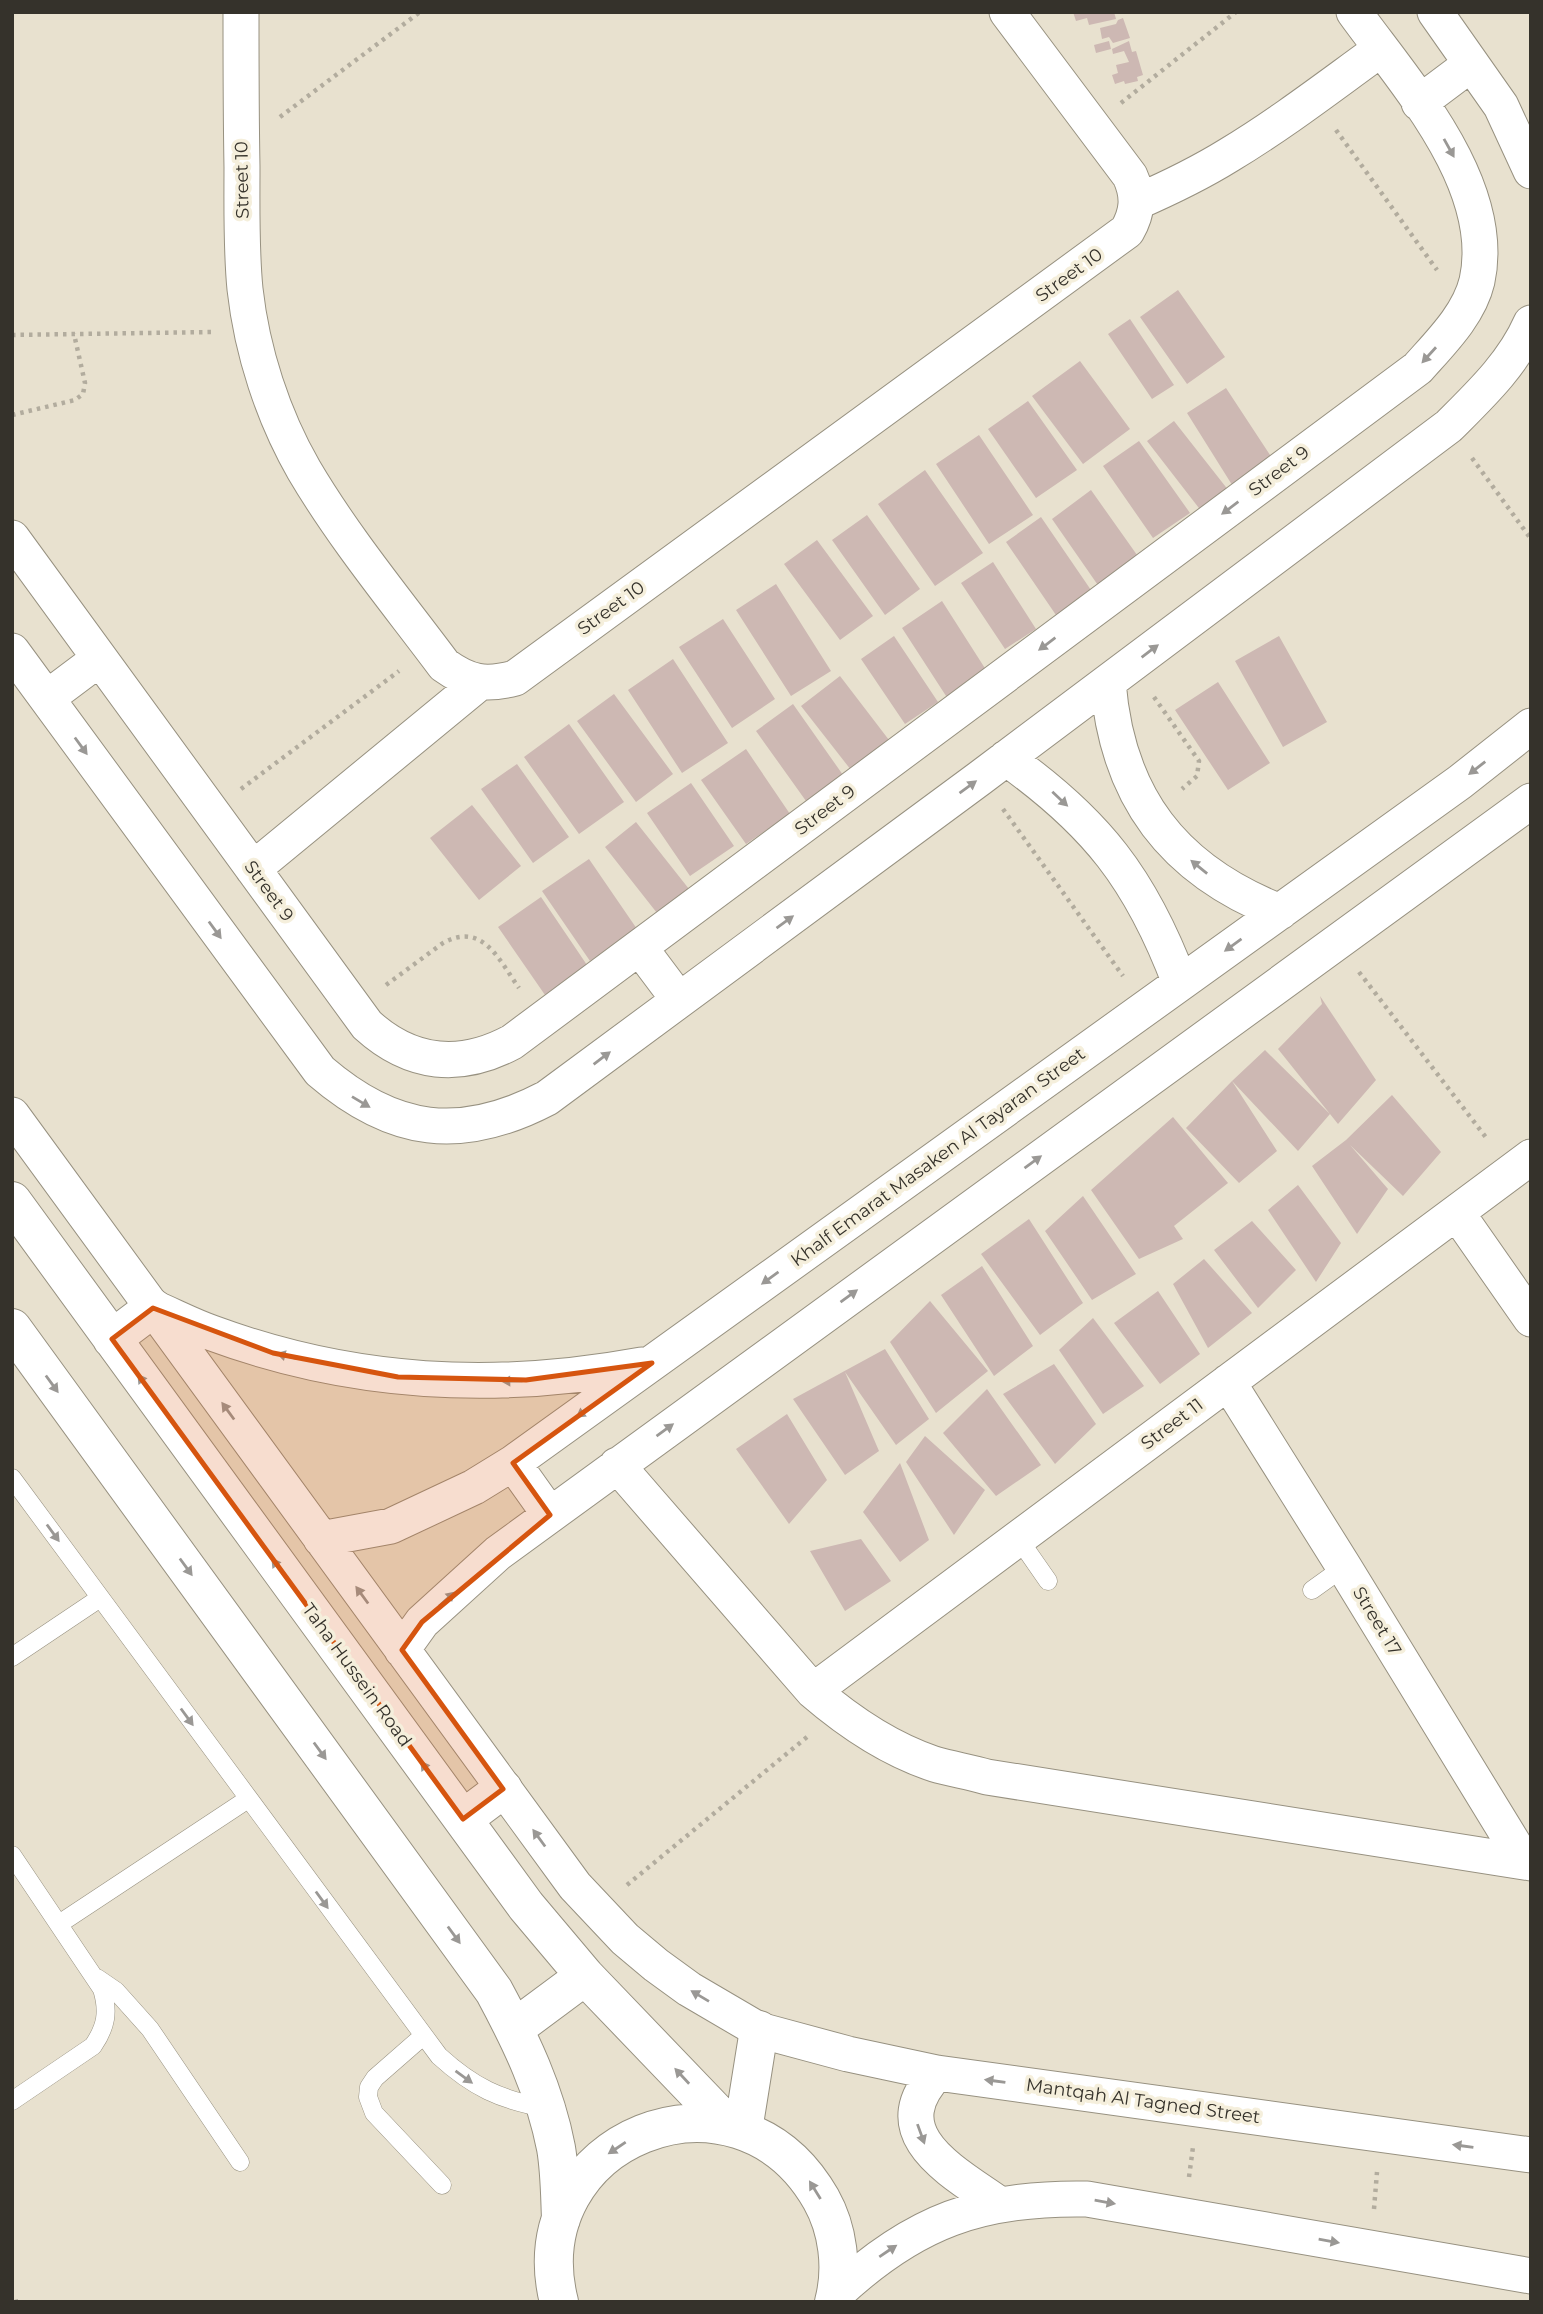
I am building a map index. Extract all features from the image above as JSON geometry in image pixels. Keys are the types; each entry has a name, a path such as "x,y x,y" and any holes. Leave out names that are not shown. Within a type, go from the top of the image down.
{"main road":[{"name":"Taha Hussein Road","path":"12,1201 526,1906 585,1976 736,2128"},
{"path":"112,1339 153,1308"},
{"path":"12,1328 494,1991 515,2028 546,2108 556,2150 561,2219"},
{"path":"463,1819 503,1789"},
{"path":"515,2028 585,1976"},
{"path":"736,2128 759,2030"},
{"path":"559,2302 553,2266 555,2242 561,2219 574,2192 592,2168 623,2143 641,2133 669,2125 699,2123 736,2128 769,2143 792,2160 812,2183 826,2208 836,2236 839,2265 835,2298"}],"street":[{"name":"Street 10","path":"241,12 242,247 245,289 264,379 282,425 304,469 331,511 444,665 460,677 479,682 497,683 515,678 1104,249 1127,231 1135,218 1137,202"},
{"path":"1007,12 1130,176 1137,202 1184,181 1228,156 1381,49"},
{"name":"Street 9","path":"12,538 354,1009 381,1038 408,1052 436,1060 466,1059 494,1052 512,1042 640,948 1418,368 1466,309 1477,281 1480,247 1476,216 1450,147 1354,12"},
{"path":"1435,12 1501,106 1531,171"},
{"path":"1419,103 1471,64"},
{"path":"12,651 300,1048 320,1071 343,1091 369,1108 399,1119 460,1126 490,1122 547,1098 1449,426 1493,381 1522,342 1531,323"},
{"path":"47,698 99,659"},
{"path":"1119,673 1111,717 1119,752 1149,813 1171,841 1220,884 1279,912"},
{"path":"253,869 479,682"},
{"name":"Khalf Emarat Masaken Al Tayaran Street","path":"321,1539 391,1526 464,1492 513,1463 1460,782 1531,726"},
{"path":"993,768 1046,786 1083,820 1116,858 1142,897 1163,939 1180,983"},
{"path":"402,1650 422,1622 498,1553 1531,801"},
{"path":"640,948 679,1000"},
{"name":"Mantqah Al Tagned Street","path":"12,1115 568,1877 625,1939 712,2004 759,2030 848,2054 937,2073 1531,2155"},
{"name":"Street 11","path":"825,1701 1018,1538 1522,1164"},
{"path":"1457,1213 1531,1319"},
{"path":"153,1308 212,1333 273,1353 335,1368 398,1377 462,1381 526,1380 589,1374 652,1363"},
{"name":"Street 17","path":"1228,1382 1528,1862"},
{"path":"513,1463 550,1515"},
{"path":"617,1465 825,1701 883,1742 934,1764 987,1777 1528,1862"},
{"path":"937,2073 920,2096 917,2126 922,2140 930,2153 941,2163 999,2204"},
{"path":"835,2298 887,2250 916,2233 957,2215 999,2204 1043,2198 1087,2199 1531,2276"}],"lane":[{"path":"12,1478 422,2036 457,2073 478,2087 500,2097 546,2108"},
{"path":"1018,1538 1048,1581"},
{"path":"1312,1590 1344,1567"},
{"path":"12,1657 100,1598"},
{"path":"59,1924 248,1799"},
{"path":"12,1855 102,1989 107,2020 102,2034 93,2046 12,2101"},
{"path":"94,1976 116,1991 142,2019 240,2162"},
{"path":"422,2036 375,2078 369,2087 368,2097 374,2113 442,2185"}],"path":[{"path":"242,146 420,12"},
{"path":"1092,126 1236,12"},
{"path":"1313,98 1466,309"},
{"path":"12,335 252,331"},
{"path":"12,415 75,400 83,394 85,383 74,334"},
{"path":"1449,426 1531,539"},
{"path":"211,811 430,647"},
{"path":"1119,673 1199,761 1197,776 1192,782 1149,813"},
{"path":"993,768 1146,1008"},
{"path":"354,1009 443,943 453,937 465,935 486,943 542,1020"},
{"path":"1336,942 1522,1164"},
{"path":"596,1910 825,1701"},
{"path":"1183,2216 1198,2109"},
{"path":"1369,2248 1382,2134"},
{"path":"15,2302 23,2300"}],"highlighted area":[{"path":"153,1308 273,1353 398,1377 526,1380 652,1363 513,1463 550,1515 422,1622 402,1650 503,1789 463,1819 112,1339"}],"building":[{"path":"1073,12 1114,12 1116,19 1089,25 1087,18 1076,21"},
{"path":"1123,18 1130,38 1113,43 1109,37 1102,39 1100,28 1116,24"},
{"path":"1109,41 1111,49 1096,53 1094,45"},
{"path":"1129,41 1132,52 1136,51 1143,75 1137,77 1138,81 1115,84 1112,75 1118,73 1116,65 1129,62 1124,51 1113,54 1112,49"},
{"path":"1178,290 1225,357 1187,384 1140,317"},
{"path":"1130,319 1174,385 1152,399 1108,334"},
{"path":"1080,361 1130,429 1083,464 1032,396"},
{"path":"1226,388 1274,461 1234,488 1187,413"},
{"path":"1028,401 1077,470 1036,498 988,429"},
{"path":"1174,421 1229,491 1202,512 1147,441"},
{"path":"979,435 1033,515 989,544 936,464"},
{"path":"1139,441 1190,513 1153,538 1103,466"},
{"path":"925,470 983,553 935,586 878,504"},
{"path":"1091,490 1142,562 1102,591 1052,519"},
{"path":"867,515 920,589 885,615 832,540"},
{"path":"1041,517 1093,593 1058,618 1006,542"},
{"path":"817,540 873,616 840,640 784,564"},
{"path":"993,562 1036,629 1005,649 961,583"},
{"path":"776,584 831,671 791,696 736,610"},
{"path":"942,601 988,673 948,699 902,628"},
{"path":"723,619 775,699 732,728 679,647"},
{"path":"894,636 938,702 905,724 861,659"},
{"path":"1279,636 1327,722 1283,747 1235,661"},
{"path":"673,659 728,743 682,773 628,690"},
{"path":"840,676 889,740 851,770 801,706"},
{"path":"1218,682 1270,763 1228,790 1175,710"},
{"path":"614,694 673,774 636,802 577,721"},
{"path":"793,704 843,775 806,801 756,731"},
{"path":"569,724 624,802 579,834 524,757"},
{"path":"746,749 790,814 746,844 701,780"},
{"path":"517,764 569,837 533,863 481,789"},
{"path":"691,783 734,846 690,876 647,813"},
{"path":"472,805 521,866 479,900 430,838"},
{"path":"636,822 689,889 657,913 605,847"},
{"path":"589,859 637,929 590,961 542,891"},
{"path":"541,897 587,965 545,995 498,927"},
{"path":"1320,996 1376,1080 1338,1124 1278,1049 1322,1004"},
{"path":"1265,1050 1330,1114 1298,1151 1232,1081"},
{"path":"1232,1081 1277,1151 1239,1183 1186,1128"},
{"path":"1392,1095 1441,1152 1403,1196 1350,1145 1388,1189 1357,1234 1312,1166 1346,1140"},
{"path":"1173,1117 1228,1183 1174,1226 1183,1239 1139,1259 1091,1190"},
{"path":"1298,1185 1341,1243 1316,1282 1268,1210"},
{"path":"1083,1196 1136,1274 1092,1300 1045,1231"},
{"path":"1029,1219 1083,1303 1040,1335 981,1254"},
{"path":"1252,1221 1296,1270 1258,1308 1214,1250"},
{"path":"1204,1259 1252,1313 1208,1348 1173,1284"},
{"path":"982,1266 1033,1346 994,1376 941,1295"},
{"path":"1158,1291 1200,1354 1160,1384 1114,1323"},
{"path":"930,1301 988,1371 936,1413 890,1342"},
{"path":"1093,1318 1144,1386 1103,1414 1059,1350"},
{"path":"885,1349 929,1419 896,1445 845,1372 879,1451 845,1475 793,1399"},
{"path":"1054,1364 1096,1424 1055,1464 1003,1394"},
{"path":"987,1389 1041,1465 996,1496 943,1433"},
{"path":"787,1414 827,1480 789,1524 736,1449"},
{"path":"925,1436 985,1490 954,1535 906,1462"},
{"path":"900,1463 929,1540 900,1562 863,1512"},
{"path":"861,1539 891,1581 845,1611 810,1551"}]}
